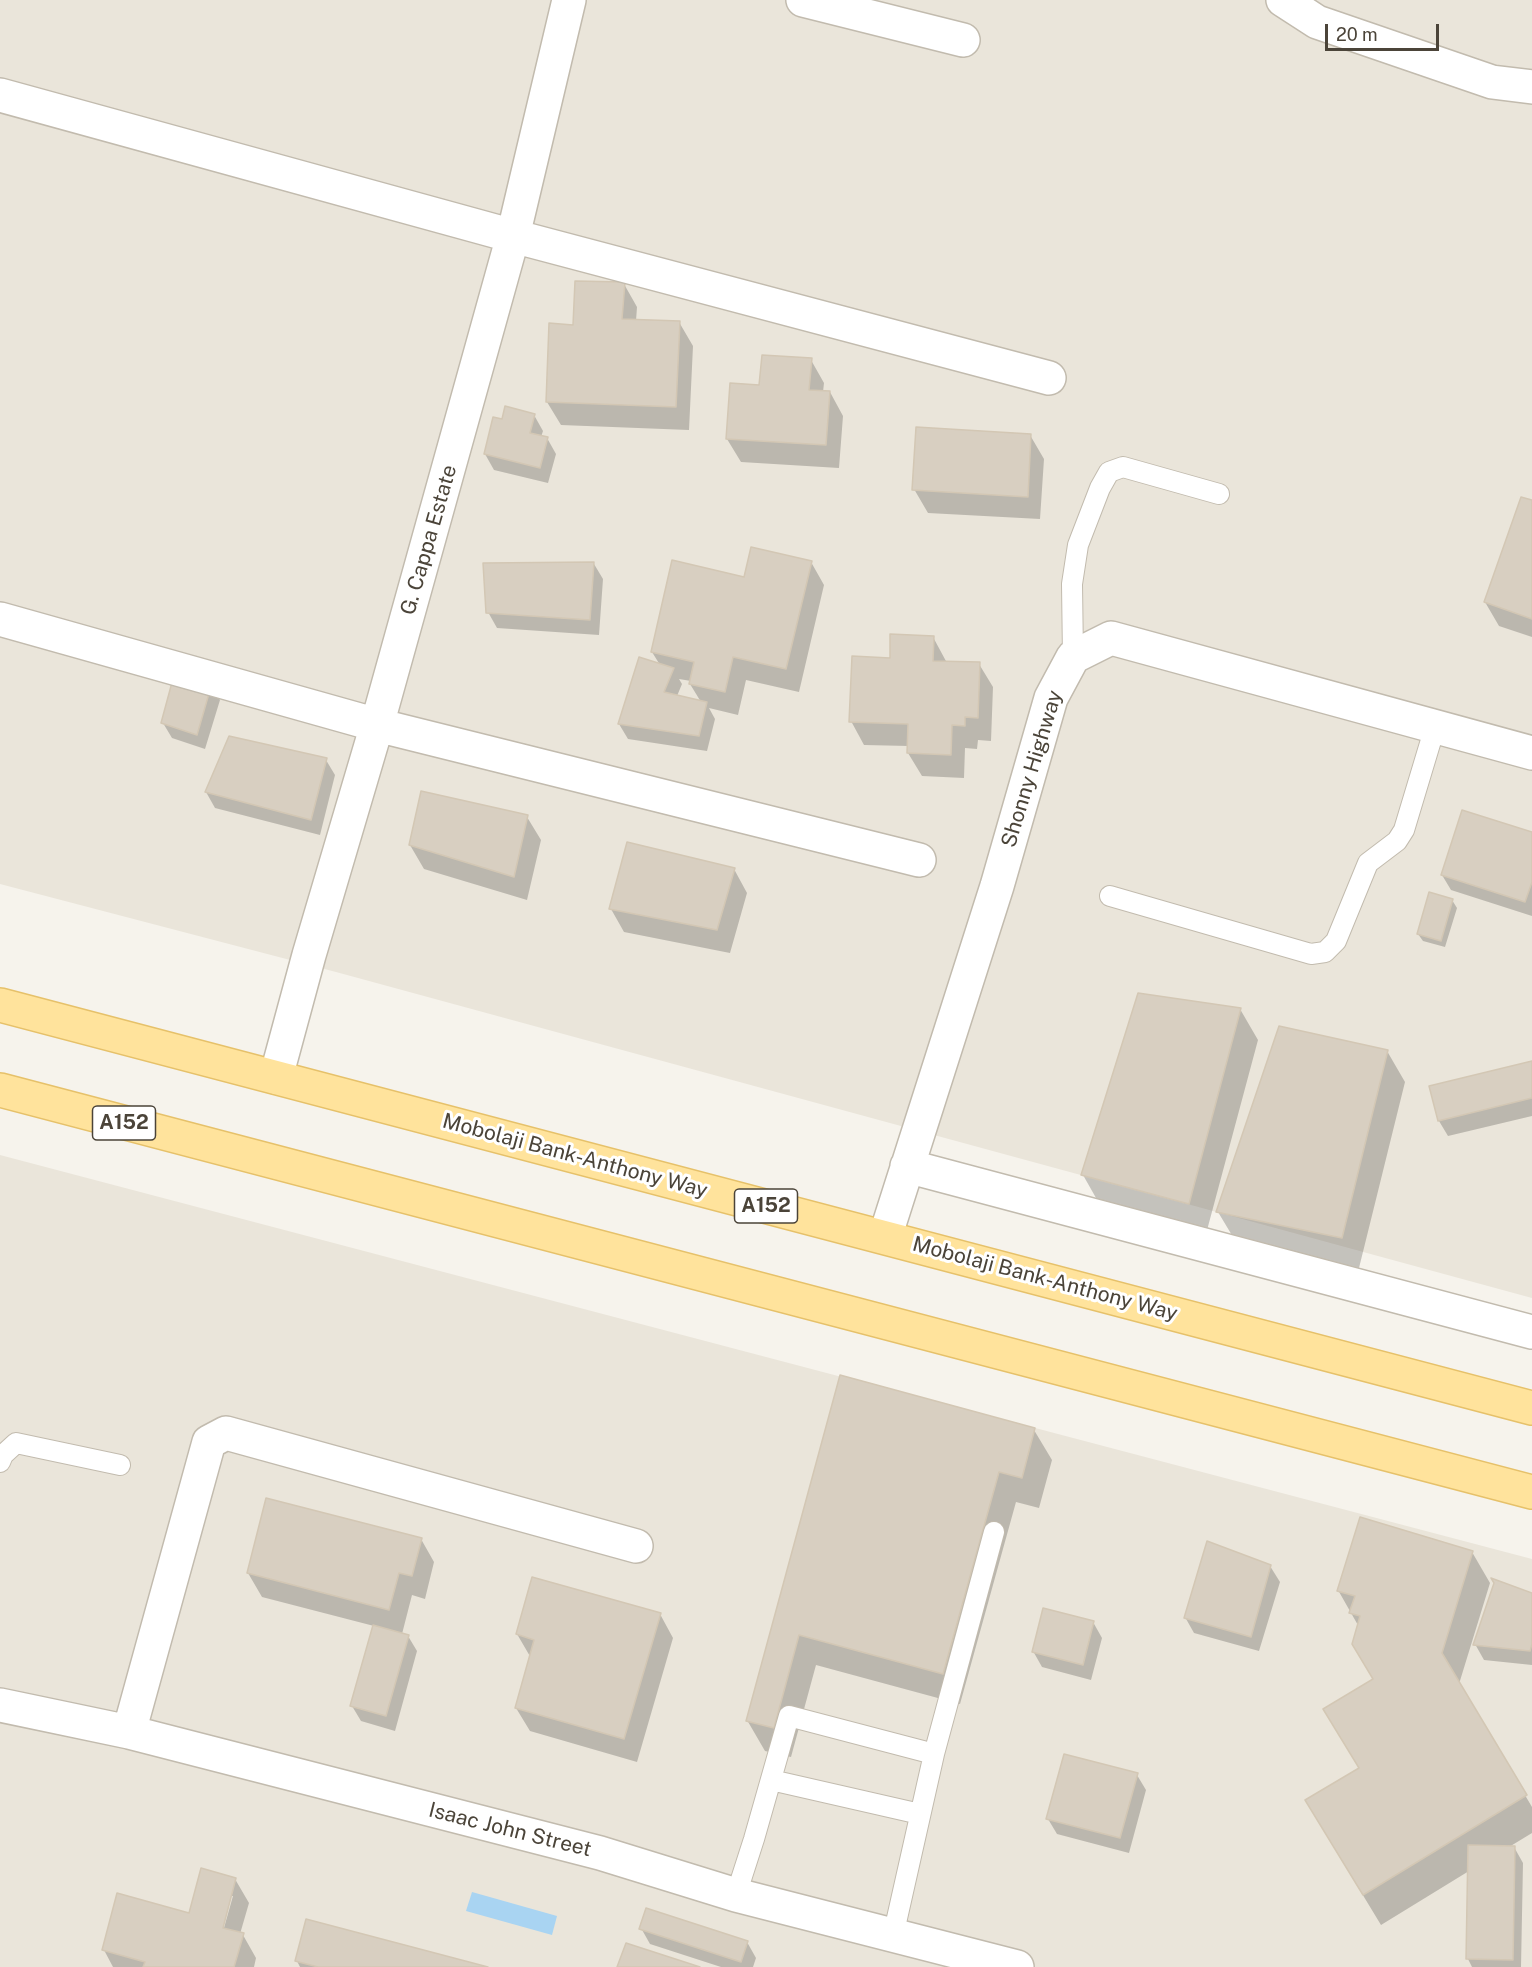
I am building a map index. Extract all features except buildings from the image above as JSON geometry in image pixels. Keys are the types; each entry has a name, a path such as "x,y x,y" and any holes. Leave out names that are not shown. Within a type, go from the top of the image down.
{"main road":[{"name":"Mobolaji Bank-Anthony Way","path":"0,1005 1532,1408"},
{"name":"A152","path":"0,1090 1532,1492"}],"street":[{"name":"G. Cappa Estate","path":"276,1077 513,236 569,0"},
{"path":"803,0 963,40"},
{"path":"1283,0 1323,11 1492,82 1532,87"},
{"path":"0,95 513,236 1049,378"},
{"path":"0,619 377,724 919,860"},
{"path":"1073,657 1111,638 1532,753"},
{"name":"Shonny Highway","path":"885,1237 997,886 1051,698 1073,657"},
{"path":"907,1166 1532,1332"},
{"path":"129,1732 209,1442 226,1433 636,1546"},
{"name":"Isaac John Street","path":"0,1706 129,1732 600,1853 736,1895 1017,1967"}],"lane":[{"path":"1073,657 1072,584 1078,544 1100,488 1109,472 1123,467 1219,494"},
{"path":"1110,896 1311,954 1325,952 1336,941 1368,863 1396,841 1404,830 1435,727"},
{"path":"0,1462 3,1455 16,1443 120,1465"},
{"path":"892,1936 934,1754 994,1532"},
{"path":"736,1895 789,1716 934,1754"},
{"path":"771,1780 920,1814"}],"shaded area":[{"path":"0,0 1532,0 1532,1298 336,972 0,884"},
{"path":"0,1155 1532,1559 1532,1967 0,1967"}],"water":[{"path":"472,1892 557,1916 552,1935 466,1911"}]}
